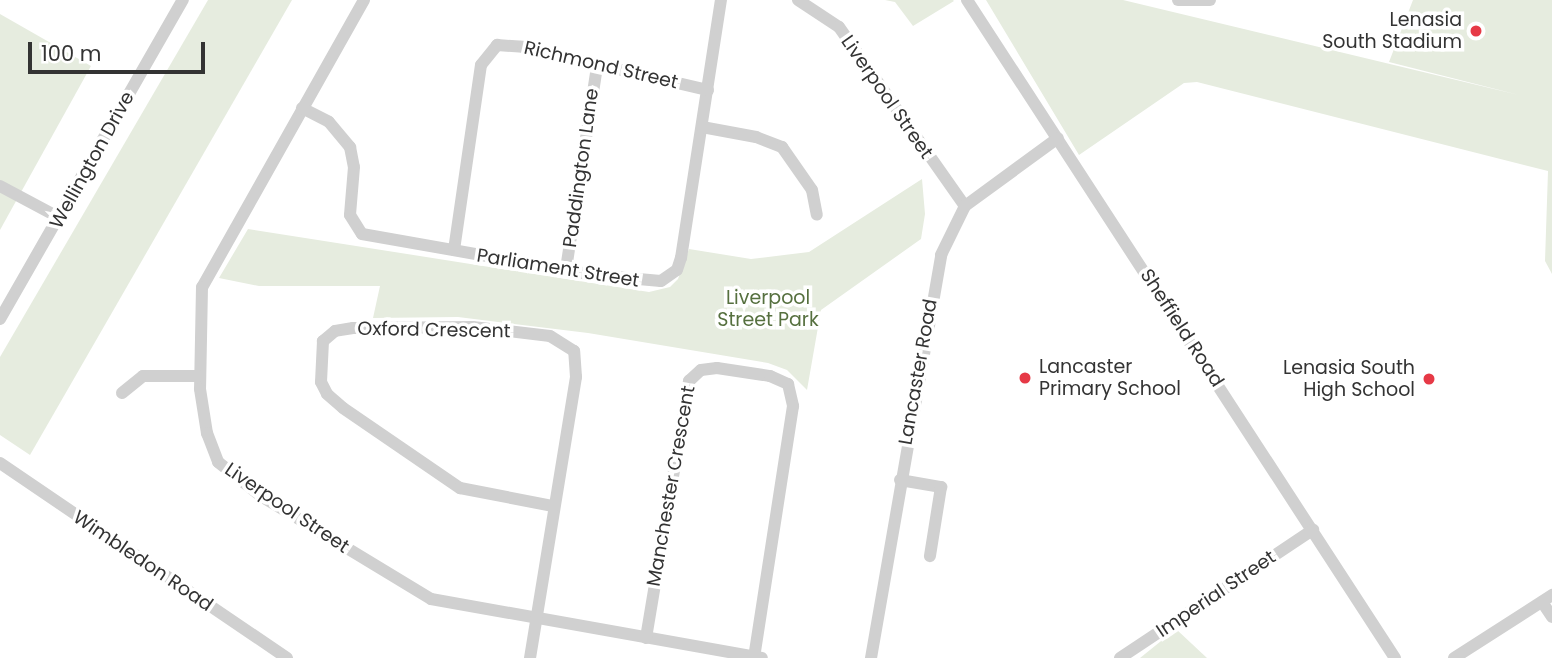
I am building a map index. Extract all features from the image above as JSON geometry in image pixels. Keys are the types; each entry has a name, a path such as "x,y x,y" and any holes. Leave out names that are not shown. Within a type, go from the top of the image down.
{"street":[{"name":"Wellington Drive","path":"0,318 60,218 183,0"},
{"name":"Liverpool Street","path":"364,0 205,278 200,297 200,376 211,449 236,478 431,599 757,658"},
{"name":"Parliament Street","path":"302,108 329,122 350,147 354,167 350,215 355,230 371,237 652,283 671,277 681,258 721,0"},
{"name":"Liverpool Street","path":"799,0 839,27 965,206"},
{"name":"Sheffield Road","path":"967,0 1395,658"},
{"path":"1178,0 1210,0"},
{"name":"Richmond Street","path":"454,250 486,54 496,45 508,44 708,90"},
{"name":"Paddington Lane","path":"566,269 597,66"},
{"path":"702,128 756,137 782,147 812,190 817,215"},
{"path":"965,206 1058,138"},
{"path":"0,186 60,218"},
{"name":"Lancaster Road","path":"871,658 937,270 965,206"},
{"name":"Oxford Crescent","path":"530,658 576,368 568,344 525,332 444,326 353,328 335,331 323,341 321,382 327,394 343,408 460,488 554,506"},
{"name":"Manchester Crescent","path":"646,638 688,381 701,370 717,368 770,376 788,384 793,406 757,658"},
{"path":"122,393 143,376 200,376"},
{"name":"Wimbledon Road","path":"0,463 287,658"},
{"path":"900,480 941,487 930,556"},
{"name":"Imperial Street","path":"1120,658 1313,530"},
{"path":"1454,658 1547,598 1552,617"}],"green space":[{"path":"208,0 292,0 30,455 0,435 0,357"},
{"path":"885,0 954,1 913,26 895,2"},
{"path":"986,0 1123,0 1519,95 1389,62 1413,0 1552,0 1552,274 1545,261 1548,171 1197,82 1184,83 1079,155"},
{"path":"0,14 91,66 0,230"},
{"name":"Liverpool Street Park","path":"922,179 925,214 921,239 821,310 807,390 787,370 768,363 588,333 458,317 373,318 380,286 259,286 219,278 248,229 649,292 670,287 678,279 689,249 751,259 809,252"},
{"path":"1176,629 1207,658 1140,658"}],"place":[{"name":"Lenasia South Stadium","path":"1476,31"},
{"name":"Lancaster Primary School","path":"1025,378"},
{"name":"Lenasia South High School","path":"1429,379"}]}
